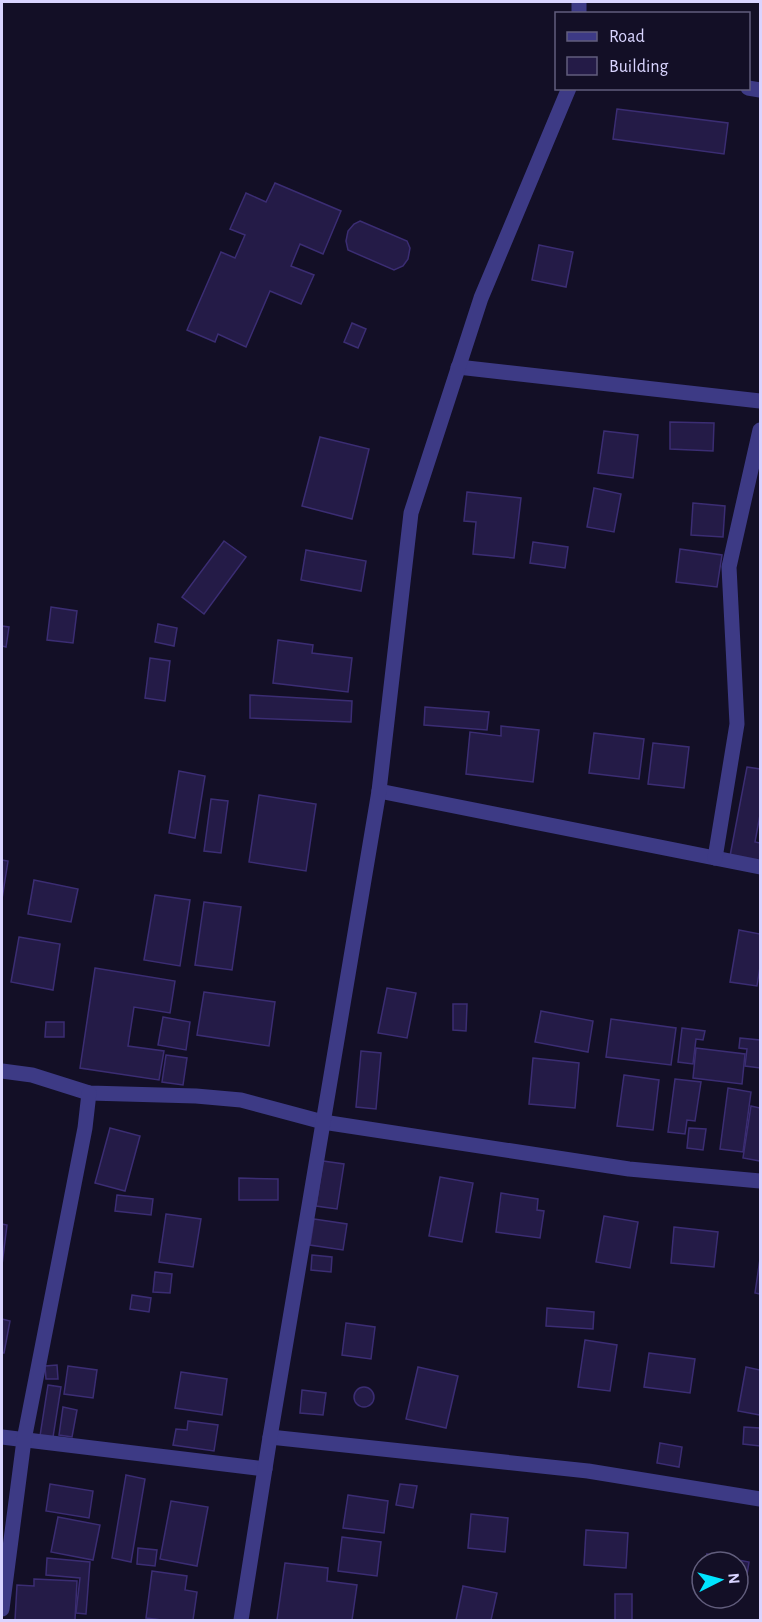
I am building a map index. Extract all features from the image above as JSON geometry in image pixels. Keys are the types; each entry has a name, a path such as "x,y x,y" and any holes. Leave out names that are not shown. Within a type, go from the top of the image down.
{"street":[{"path":"241,1620 379,791 411,513 481,298 568,90"},
{"path":"458,367 760,401"},
{"path":"715,858 737,724 729,567 760,430"},
{"path":"379,791 760,867"},
{"path":"2,1071 33,1075 89,1093 196,1096 241,1100 323,1122 629,1169 760,1180"},
{"path":"2,1609 24,1440 85,1128 89,1093"},
{"path":"2,1437 265,1469"},
{"path":"270,1437 588,1471 760,1499"}],"building":[{"path":"617,109 728,123 724,154 613,139"},
{"path":"275,183 341,211 323,254 300,244 291,266 314,275 301,304 270,291 246,347 218,334 215,342 187,330 221,252 235,258 245,235 230,229 246,193 266,202"},
{"path":"360,221 407,241 410,248 408,259 403,266 394,270 348,250 346,241 348,231"},
{"path":"539,245 573,252 566,287 532,280"},
{"path":"352,323 366,329 358,348 344,342"},
{"path":"670,422 714,423 713,451 670,449"},
{"path":"604,431 638,435 633,478 598,473"},
{"path":"320,437 369,449 352,519 302,506"},
{"path":"594,488 621,494 614,532 587,527"},
{"path":"467,492 521,498 514,558 473,554 476,522 464,521"},
{"path":"693,503 725,506 723,537 691,535"},
{"path":"224,541 246,557 204,614 182,597"},
{"path":"533,542 568,547 565,568 530,563"},
{"path":"680,549 722,555 717,587 676,582"},
{"path":"306,550 366,561 361,591 301,580"},
{"path":"51,607 77,611 73,643 47,640"},
{"path":"158,624 177,628 174,646 155,642"},
{"path":"2,626 9,627 6,647 2,646"},
{"path":"278,640 313,645 312,653 352,658 348,692 273,683"},
{"path":"150,658 170,661 165,701 145,698"},
{"path":"250,695 352,701 351,722 250,718"},
{"path":"425,707 489,712 487,730 424,725"},
{"path":"501,726 539,730 533,782 466,774 470,732 501,736"},
{"path":"594,733 644,739 639,779 589,773"},
{"path":"653,743 689,747 684,788 648,784"},
{"path":"747,767 760,769 760,815 755,842 760,843 760,862 730,856"},
{"path":"179,771 205,776 195,838 169,833"},
{"path":"259,795 316,804 306,871 249,862"},
{"path":"211,799 228,801 221,853 204,851"},
{"path":"2,860 8,861 2,899"},
{"path":"34,880 78,889 71,922 28,914"},
{"path":"155,895 190,900 180,966 144,960"},
{"path":"204,902 241,907 232,970 195,965"},
{"path":"739,930 760,934 760,967 757,986 730,982"},
{"path":"19,937 60,944 53,990 11,982"},
{"path":"95,968 175,981 170,1013 134,1007 128,1046 164,1051 159,1080 80,1068"},
{"path":"387,988 416,993 407,1038 378,1033"},
{"path":"204,992 275,1002 269,1046 197,1035"},
{"path":"453,1004 467,1004 466,1031 453,1030"},
{"path":"541,1011 593,1021 588,1052 535,1042"},
{"path":"163,1017 190,1022 186,1050 158,1045"},
{"path":"611,1019 676,1028 671,1065 606,1057"},
{"path":"46,1022 64,1022 64,1037 45,1037"},
{"path":"682,1028 705,1031 703,1040 696,1039 693,1064 678,1062"},
{"path":"740,1038 760,1040 760,1068 745,1066 747,1049 739,1048"},
{"path":"696,1048 745,1054 742,1084 693,1078"},
{"path":"361,1051 381,1053 376,1109 356,1107"},
{"path":"166,1055 187,1058 183,1085 162,1082"},
{"path":"533,1058 579,1063 575,1108 529,1104"},
{"path":"624,1075 659,1080 653,1130 617,1126"},
{"path":"675,1079 701,1082 695,1121 687,1120 685,1134 668,1132"},
{"path":"728,1088 751,1092 743,1152 720,1149"},
{"path":"751,1106 760,1108 760,1161 743,1158"},
{"path":"110,1128 140,1136 125,1191 95,1183"},
{"path":"689,1128 706,1129 703,1150 687,1148"},
{"path":"323,1161 344,1164 337,1209 316,1206"},
{"path":"440,1177 473,1183 462,1242 429,1236"},
{"path":"239,1178 278,1179 278,1200 239,1200"},
{"path":"501,1193 538,1199 537,1210 544,1211 540,1238 496,1232"},
{"path":"117,1195 153,1199 151,1215 115,1211"},
{"path":"166,1214 201,1219 193,1267 159,1262"},
{"path":"604,1216 638,1222 630,1268 596,1262"},
{"path":"314,1219 347,1224 343,1250 310,1245"},
{"path":"2,1224 7,1225 2,1265"},
{"path":"674,1227 718,1232 714,1267 671,1263"},
{"path":"312,1255 332,1257 331,1272 311,1270"},
{"path":"760,1259 760,1294 755,1293"},
{"path":"155,1272 172,1274 170,1293 153,1292"},
{"path":"132,1295 151,1298 149,1312 130,1309"},
{"path":"547,1308 594,1312 593,1329 546,1326"},
{"path":"2,1319 10,1321 4,1353 2,1353"},
{"path":"346,1323 375,1327 371,1359 342,1355"},
{"path":"585,1340 617,1345 610,1391 578,1387"},
{"path":"649,1353 695,1359 690,1393 644,1387"},
{"path":"57,1365 58,1379 46,1379 45,1366"},
{"path":"68,1366 97,1370 93,1398 64,1394"},
{"path":"418,1367 458,1376 446,1428 406,1419"},
{"path":"746,1367 760,1370 760,1415 738,1411"},
{"path":"181,1372 227,1379 222,1415 175,1408"},
{"path":"48,1385 61,1387 53,1437 40,1436"},
{"path":"364,1387 371,1390 374,1397 371,1404 364,1407 357,1404 354,1397 357,1390"},
{"path":"302,1390 326,1393 323,1415 300,1413"},
{"path":"63,1407 77,1410 72,1437 59,1435"},
{"path":"188,1421 218,1425 214,1451 173,1445 176,1429 187,1430"},
{"path":"744,1427 760,1428 760,1446 743,1444"},
{"path":"660,1443 682,1447 679,1467 657,1463"},
{"path":"126,1475 145,1479 131,1562 112,1558"},
{"path":"50,1484 93,1491 89,1518 46,1511"},
{"path":"400,1484 417,1486 413,1508 396,1505"},
{"path":"348,1495 388,1501 384,1533 343,1528"},
{"path":"171,1501 208,1507 197,1566 160,1559"},
{"path":"471,1514 508,1518 505,1552 468,1548"},
{"path":"58,1517 100,1525 93,1560 51,1552"},
{"path":"586,1530 628,1533 626,1568 584,1565"},
{"path":"342,1537 381,1542 377,1576 338,1571"},
{"path":"138,1548 157,1550 155,1566 137,1564"},
{"path":"47,1558 90,1562 86,1614 76,1613 80,1578 46,1575"},
{"path":"285,1563 328,1568 327,1581 357,1585 352,1620 277,1620"},
{"path":"152,1571 187,1576 185,1590 197,1592 193,1620 146,1618"},
{"path":"34,1579 77,1581 75,1620 15,1620 17,1585 34,1586"},
{"path":"463,1586 497,1593 491,1620 456,1620"},
{"path":"615,1594 632,1594 632,1620 615,1620"}]}
